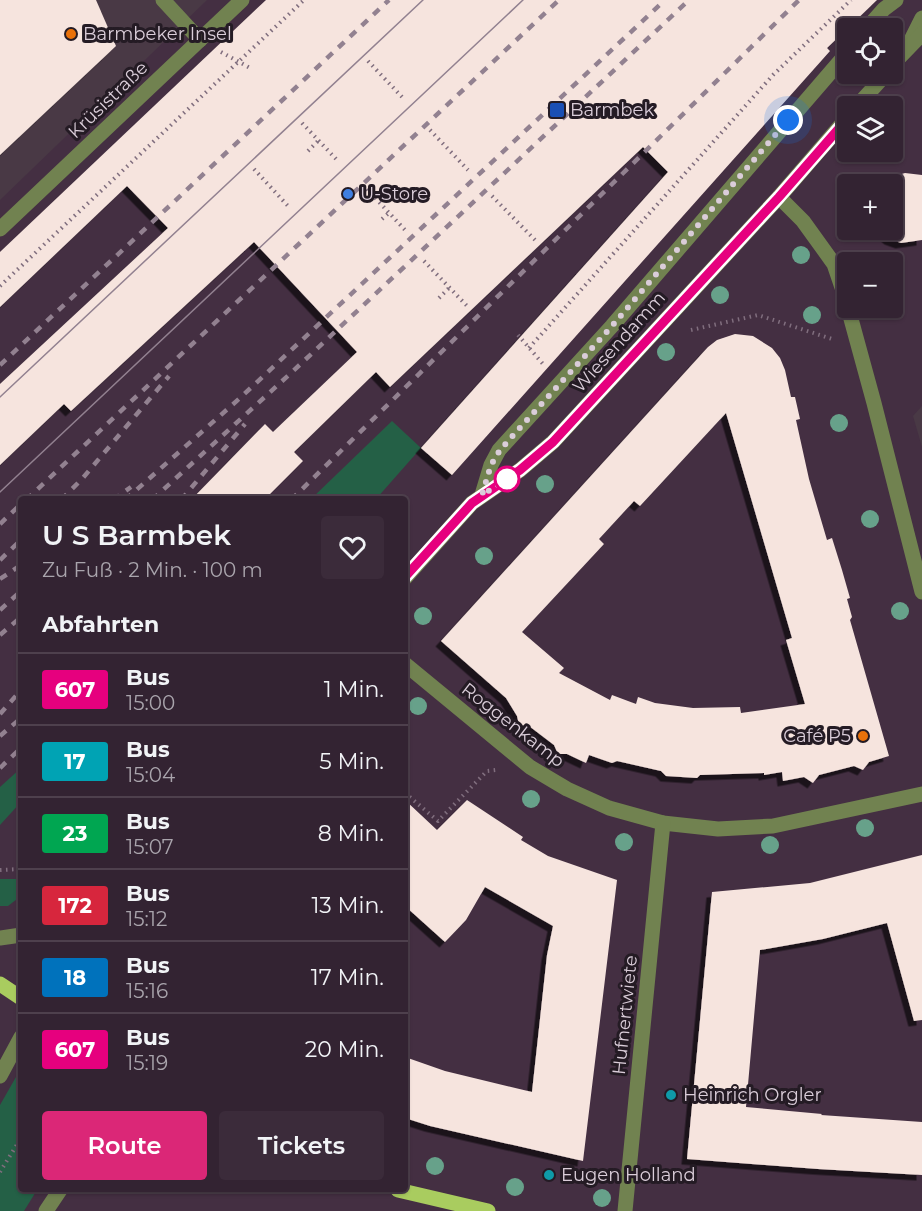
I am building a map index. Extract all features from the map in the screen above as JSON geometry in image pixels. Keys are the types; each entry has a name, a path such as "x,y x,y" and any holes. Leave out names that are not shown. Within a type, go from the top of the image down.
{"main road":[{"path":"0,984 18,996"},
{"path":"407,1192 488,1211"}],"street":[{"path":"163,0 200,40"},
{"name":"Krüsistraße","path":"0,229 242,0"},
{"path":"876,18 896,0"},
{"path":"905,51 922,18"},
{"path":"905,51 922,34"},
{"path":"482,495 491,465 500,450 612,326 837,65"},
{"path":"866,96 876,84"},
{"name":"Wiesendamm","path":"408,575 482,495 520,470 553,442 779,197 837,130"},
{"path":"779,197 803,221 834,264 837,273"},
{"path":"851,318 922,592"},
{"name":"Roggenkamp","path":"408,666 530,767 567,789 609,808 663,823 718,829 773,826 922,794"},
{"name":"Hufnertwiete","path":"625,1211 663,823"},
{"path":"0,938 18,935"},
{"path":"0,1076 18,1043"},
{"path":"46,1211 59,1192"}],"path":[{"path":"0,286 304,0"},
{"path":"529,348 773,75 850,0"},
{"path":"200,40 252,69"},
{"path":"368,61 403,98"},
{"path":"302,123 337,160"},
{"path":"430,130 468,170"},
{"path":"308,151 319,140"},
{"path":"254,169 288,206"},
{"path":"367,189 405,230"},
{"path":"492,196 537,242"},
{"path":"382,219 389,213"},
{"path":"424,261 469,309"},
{"path":"439,298 449,288"},
{"path":"647,340 758,315 859,347"},
{"path":"408,796 438,821 487,771 530,767"},
{"path":"0,870 18,869"},
{"path":"0,1172 18,1143"}],"shaded area":[{"path":"0,0 207,0 0,200"},
{"path":"922,406 922,447 913,416"}],"green space":[{"path":"392,421 421,448 379,496 314,496"},
{"path":"18,771 18,805 0,825 0,787"},
{"path":"0,879 18,879 18,898 8,906 0,906"},
{"path":"16,1077 18,1078 18,1192 36,1192 24,1211 0,1211 0,1105"}],"building":[{"path":"0,0 96,0 116,46 0,155"},
{"path":"266,0 877,0 858,18 837,18 837,38 827,48 830,51 452,475 421,448 668,172 643,147 390,387 376,372 294,452 303,461 268,496 195,496 265,424 273,432 357,352 254,242 71,411 64,404 0,465 0,384 168,228 127,186 0,307 0,252"},
{"path":"902,174 922,175 922,240 901,243 893,240 903,240"},
{"path":"735,334 753,336 772,348 780,358 785,370 791,397 795,397 800,419 796,420 809,479 827,540 832,538 842,570 850,598 847,599 852,617 850,620 889,756 869,762 863,770 854,766 819,775 813,783 804,777 783,781 782,772 764,775 764,773 700,775 697,778 666,776 661,771 617,761 612,763 589,755 586,763 567,754 558,754 554,745 529,726 519,725 517,716 506,698 441,641 708,347 717,340","holes":["726,413 792,638 786,640 805,704 741,713 740,707 693,708 655,703 638,697 636,704 612,695 610,700 559,673 564,668 522,632 604,544 599,539 634,501 640,506"]},
{"path":"467,800 523,837 521,840 548,856 617,880 583,1161 408,1119 408,1058 445,1071 532,1092 547,955 553,926 485,887 466,920 445,942 408,909 408,803 437,830"},
{"path":"922,855 922,1020 914,1021 887,923 823,939 760,950 746,1107 922,1122 922,1175 687,1159 712,892 810,883"}],"tram line":[{"path":"0,397 423,0"},
{"path":"0,492 523,0"}],"railway":[{"path":"0,365 389,0"},
{"path":"30,496 559,0"},
{"path":"130,496 240,398 665,0"},
{"path":"156,496 689,0"},
{"path":"295,496 799,0"},
{"path":"65,496 169,376"},
{"path":"184,496 245,424"},
{"path":"119,496 131,487"},
{"path":"0,524 18,507"},
{"path":"0,560 18,543"},
{"path":"0,579 18,567"},
{"path":"0,610 18,594"},
{"path":"0,635 18,620"},
{"path":"0,714 18,693"},
{"path":"0,736 18,721"},
{"path":"0,768 18,751"}],"bus line":[{"name":"607","path":"408,574 472,503 537,458 553,442 779,197 837,131"}],"place":[{"name":"Barmbeker Insel","path":"71,34"},
{"name":"Barmbek","path":"557,110"},
{"name":"U-Store","path":"348,194"},
{"name":"Café P5","path":"863,736"},
{"name":"Heinrich Orgler","path":"671,1095"},
{"name":"Eugen Holland","path":"549,1175"}],"route":[{"path":"507,479 482,495 491,465 500,450 612,326 788,120"}]}
